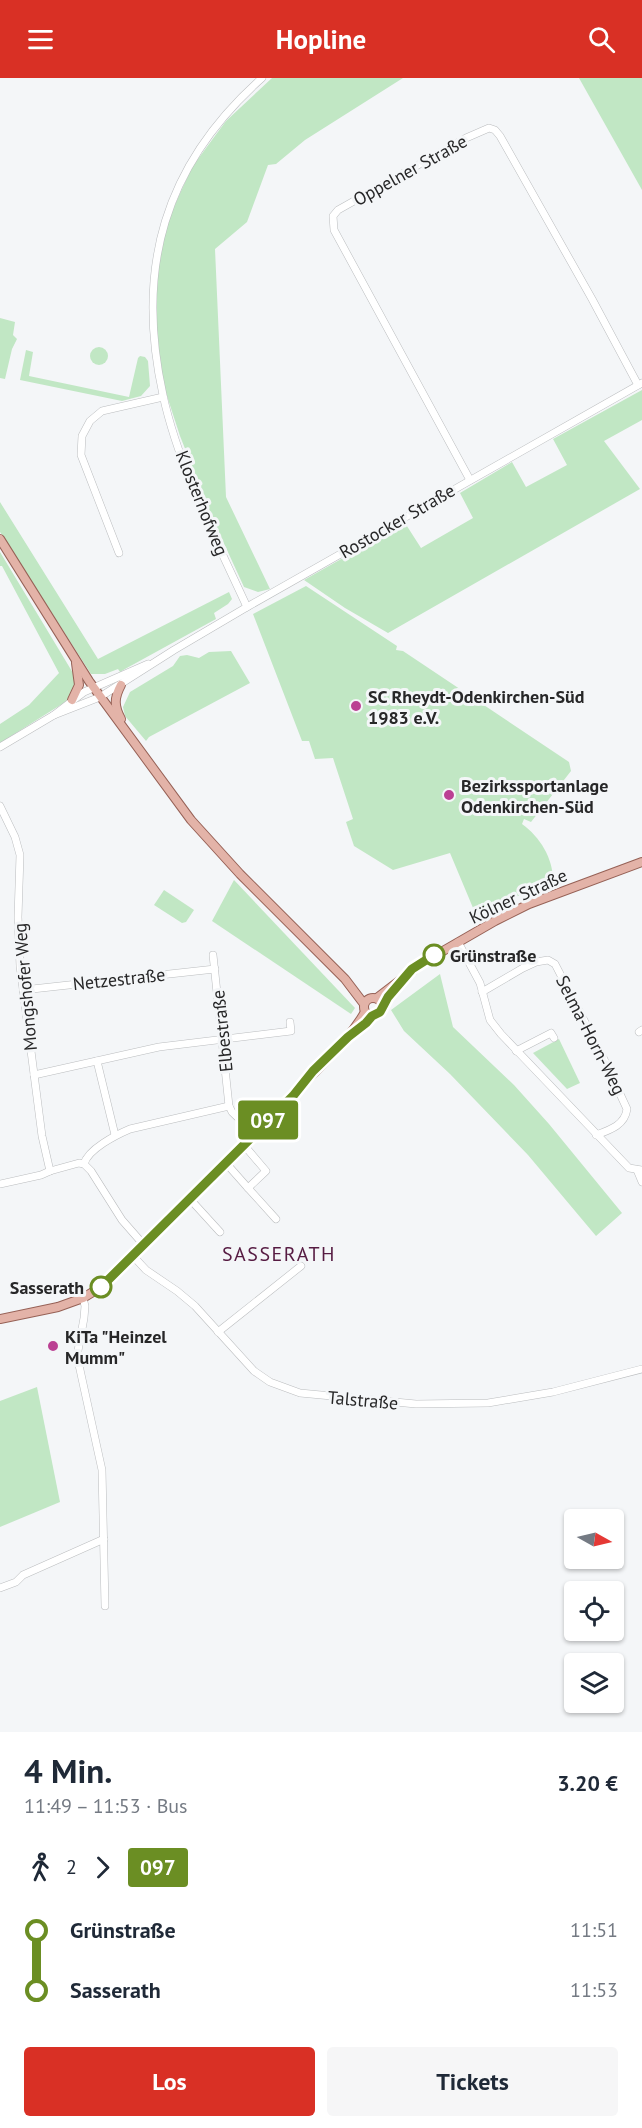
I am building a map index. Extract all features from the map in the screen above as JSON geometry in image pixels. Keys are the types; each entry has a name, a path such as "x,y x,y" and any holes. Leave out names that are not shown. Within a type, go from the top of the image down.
{"main road":[{"path":"0,539 75,660 142,756 198,828 240,874 345,979 367,1011"},
{"path":"72,700 79,685 75,660"},
{"path":"121,685 116,693 115,706 142,756"},
{"name":"Kölner Straße","path":"0,1319 58,1307 83,1298 101,1287 293,1096 313,1071 366,1023 367,999 377,1000 412,969 529,904 642,862"},
{"path":"345,979 377,1000"},
{"name":"Kölner Straße","path":"367,1011 380,1012 377,1000"}],"street":[{"name":"Klosterhofweg","path":"247,607 184,463 163,397 155,354 152,317 153,279 159,244 169,209 188,167 210,132 240,98 262,78"},
{"name":"Oppelner Straße","path":"470,480 333,230 332,221 338,210 466,138 489,128 495,130 640,384"},
{"name":"Rostocker Straße","path":"54,715 100,697 247,607 640,384"},
{"path":"119,553 81,455 82,436 90,421 102,411 163,397"},
{"name":"Rostocker Straße","path":"54,715 93,687 154,662"},
{"path":"0,747 54,715"},
{"name":"Mongshofer Weg","path":"0,806 15,837 20,855 18,946 45,1153 50,1171"},
{"path":"458,942 480,983 490,1020 596,1135 629,1168 640,1170 642,1182"},
{"name":"Elbestraße","path":"213,955 229,1106"},
{"name":"Selma-Horn-Weg","path":"482,992 536,962 548,960 555,964 627,1109 626,1117 621,1123 596,1135"},
{"name":"Netzestraße","path":"23,990 215,969"},
{"path":"34,1075 159,1047 291,1031 290,1022"},
{"path":"516,1050 551,1033 554,1038"},
{"path":"97,1061 115,1135"},
{"path":"84,1164 86,1157 115,1135 130,1129 229,1106 232,1112 254,1133"},
{"path":"243,1144 266,1172 248,1188"},
{"path":"225,1162 276,1220"},
{"path":"0,1184 84,1164"},
{"path":"84,1164 91,1171 122,1220 143,1244"},
{"path":"189,1198 220,1232"},
{"name":"Talstraße","path":"133,1256 159,1281 187,1299 254,1371 287,1390 314,1395 412,1404 477,1403 521,1399 642,1370"},
{"path":"218,1332 301,1266"},
{"path":"83,1298 85,1309 77,1356 102,1470 105,1606"},
{"path":"0,1588 16,1582 23,1575 104,1539"}],"green space":[{"path":"272,78 403,78 305,140 276,164 268,165 247,222 215,249 226,497 270,589 258,592 244,587 215,524 180,436 154,356 153,288 168,220 192,167 226,121"},
{"path":"579,78 642,78 642,190"},
{"path":"0,318 15,322 13,335 17,339 12,349 5,379 0,378"},
{"path":"99,347 105,350 108,356 105,362 99,365 93,362 90,356 93,350"},
{"path":"26,350 33,352 29,376 129,397 138,358 145,357 148,361 150,386 141,396 122,401 20,380"},
{"path":"642,390 642,420 604,441 640,489 388,633 345,608 304,580 405,523 421,548 473,518 460,493 512,462 526,487 567,465 553,439"},
{"path":"0,502 98,659 229,592 232,599 214,613 216,619 120,672 118,669 105,674 91,674 0,532"},
{"path":"0,552 76,678 70,699 0,743 0,724 29,705 59,673 0,566"},
{"name":"Bezirkssportanlage Odenkirchen-Süd","path":"306,586 397,646 396,650 403,651 569,762 571,771 531,822 524,819 522,824 540,842 548,856 553,880 476,915 450,853 393,870 354,846 346,822 353,819 333,758 315,759 309,741 302,741 253,614"},
{"path":"231,651 250,683 149,737 146,741 125,716 123,707 130,692 173,666 180,656 199,658 209,652"},
{"path":"234,880 355,1008 351,1014 212,921"},
{"path":"164,890 194,910 186,922 182,923 154,905"},
{"path":"440,974 453,1027 514,1085 622,1213 596,1236 528,1155 450,1074 404,1031 391,1010"},
{"path":"559,1039 580,1083 567,1089 533,1053"},
{"path":"37,1387 60,1502 0,1527 0,1401"}],"bus line":[{"name":"097","path":"101,1287 293,1096 313,1071 348,1037 380,1012 382,1005 412,969 434,955"}],"place":[{"name":"SC Rheydt-Odenkirchen-Süd 1983 e.V.","path":"356,706"},
{"name":"Bezirkssportanlage Odenkirchen-Süd","path":"449,795"},
{"name":"Grünstraße","path":"434,955"},
{"name":"Sasserath","path":"101,1287"},
{"name":"KiTa \"Heinzel Mumm\"","path":"53,1346"}],"district":[{"name":"SASSERATH","path":"279,1254"}]}
